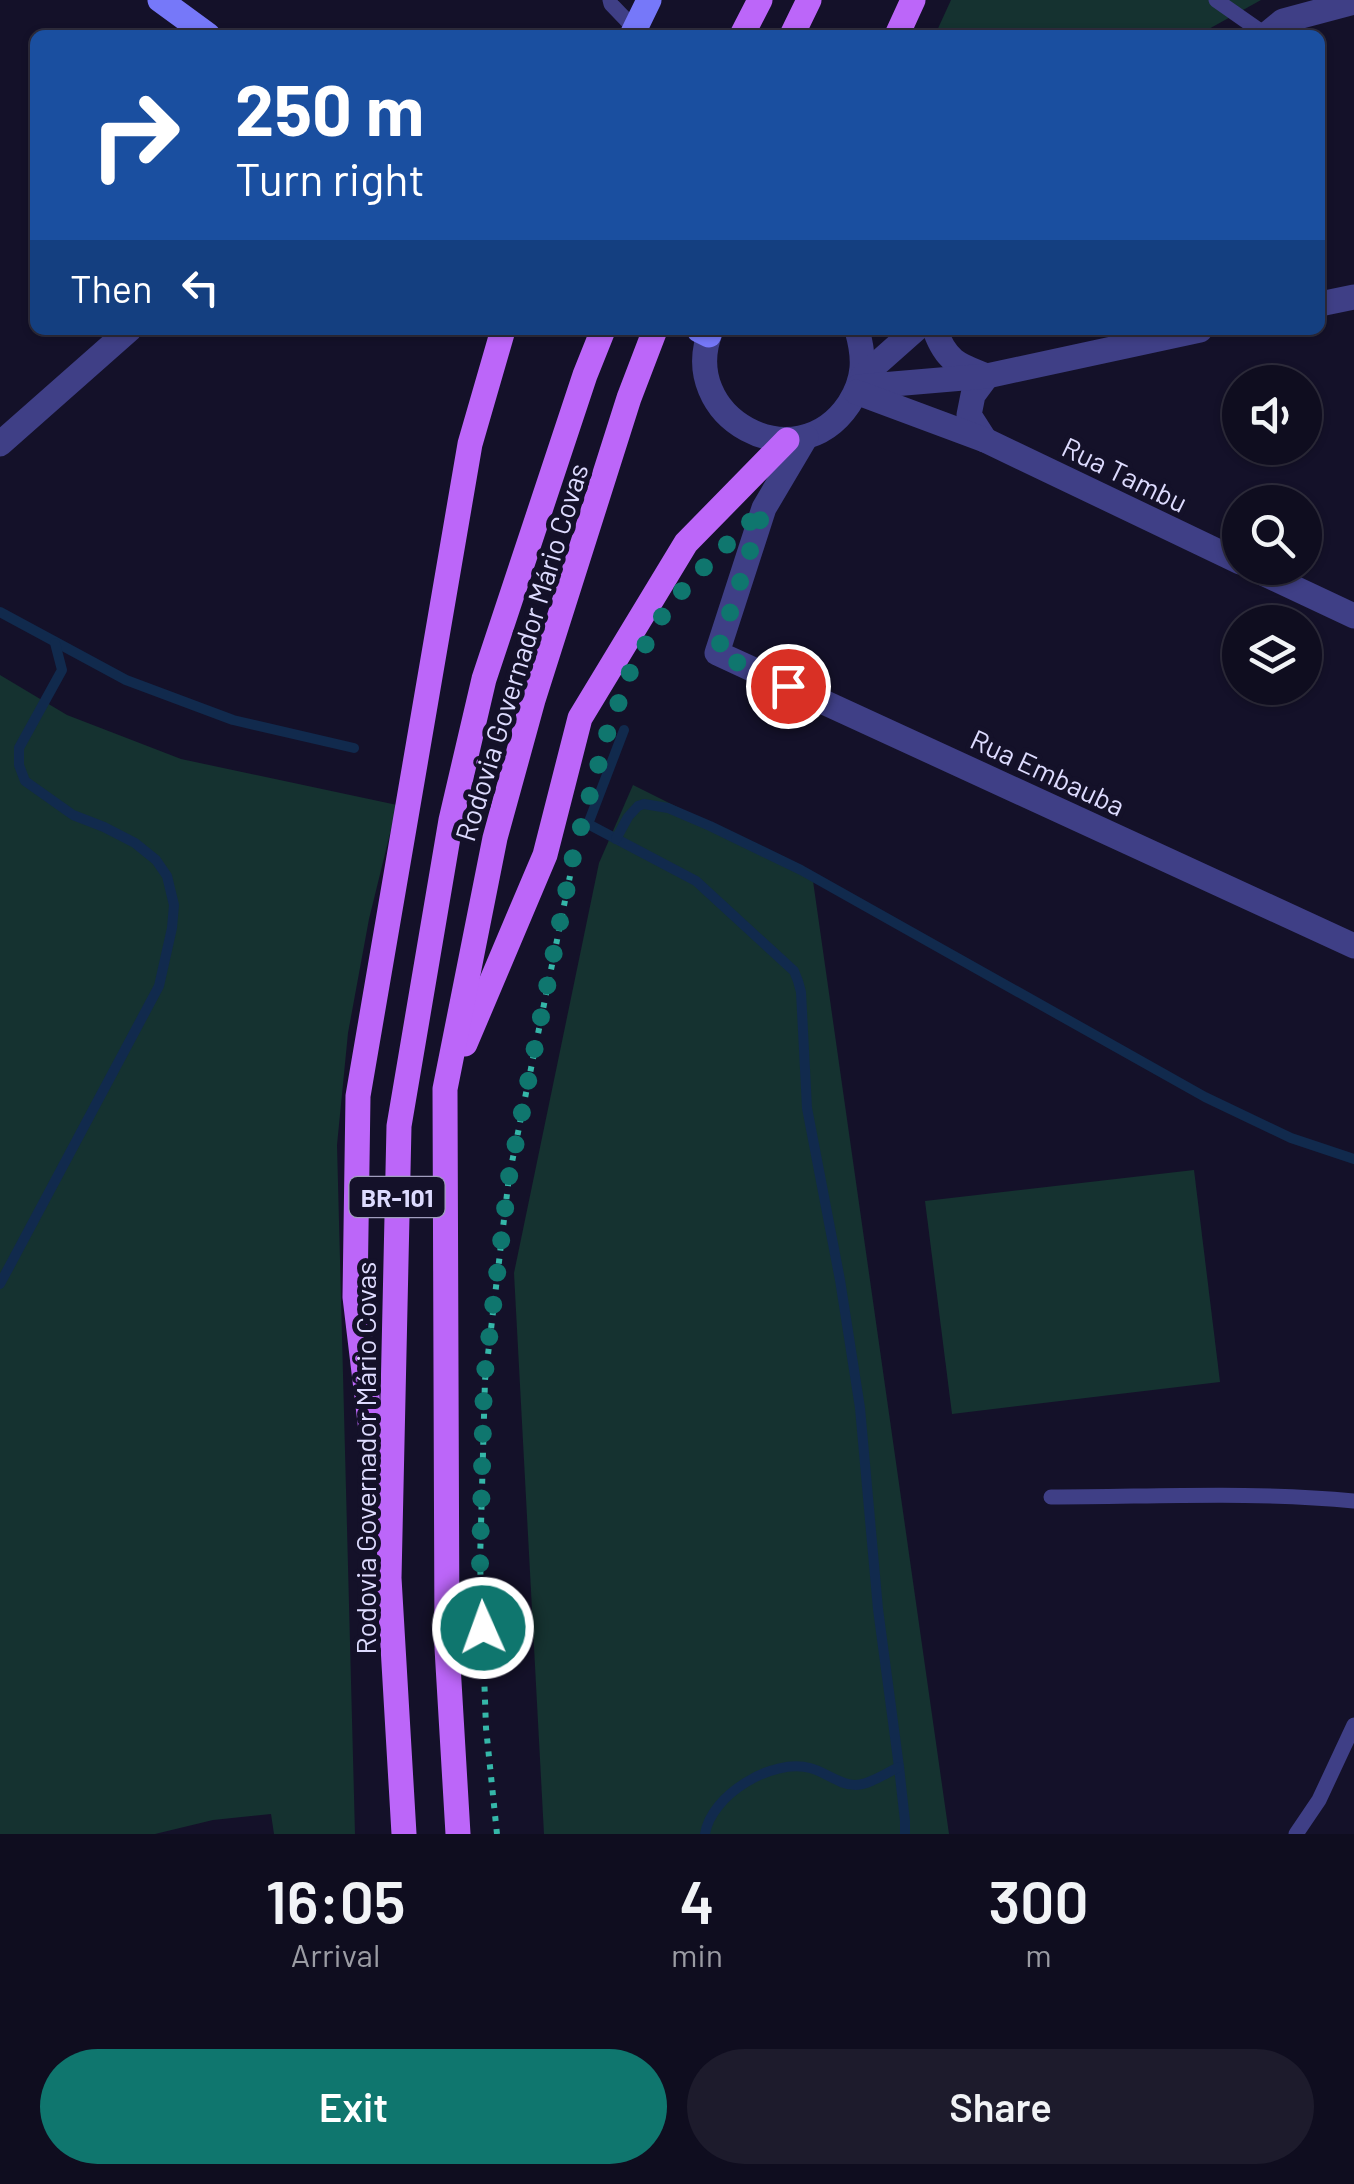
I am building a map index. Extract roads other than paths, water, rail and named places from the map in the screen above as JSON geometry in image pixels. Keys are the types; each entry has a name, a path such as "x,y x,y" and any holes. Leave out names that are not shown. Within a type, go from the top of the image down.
{"main road":[{"path":"745,30 760,0"},
{"path":"794,30 809,0"},
{"path":"899,30 913,0"},
{"path":"389,1578 355,1297 358,1096 470,444 503,335"},
{"name":"Rodovia Governador Mário Covas","path":"404,1834 389,1578 399,1126 451,820 484,679 601,335"},
{"name":"Rodovia Governador Mário Covas","path":"458,1834 448,1648 445,1089 495,838 532,700 629,398 653,335"},
{"path":"445,1089 546,855 580,718 686,543 796,438"}],"street":[{"path":"160,0 185,8 204,30"},
{"path":"635,30 649,0"},
{"path":"1274,28 1308,0"},
{"path":"1274,28 1354,2"},
{"path":"1325,303 1354,297"},
{"path":"0,444 123,335"},
{"path":"706,335 706,373 720,408 750,432 768,438 796,438 824,430 839,418 859,385 910,335"},
{"path":"858,335 862,349 859,385"},
{"path":"937,335 942,350 958,365 988,376"},
{"path":"859,385 988,376 1177,335"},
{"path":"985,440 970,415 973,395 988,376"},
{"name":"Rua Tambu","path":"859,385 985,440 1222,553"},
{"name":"Rua Embauba","path":"796,438 764,508 717,653 1354,946"},
{"path":"1288,585 1353,616"}],"lane":[{"path":"610,0 632,30"},
{"path":"1216,0 1274,28"},
{"path":"1052,1497 1240,1496 1354,1501"},
{"path":"1296,1834 1319,1800 1354,1725"}],"waterway":[{"path":"0,612 126,680 233,720 354,748"},
{"path":"0,1284 159,986 174,905 167,876 156,860 135,843 73,815 25,781 19,765 19,748 62,670 55,643"},
{"path":"624,730 588,824 696,881 794,971 801,992 807,1108 860,1408 878,1609 905,1834"},
{"path":"616,839 628,817 644,804 668,808 710,826 801,870 1205,1097 1291,1138 1354,1159"},
{"path":"705,1834 710,1820 731,1793 762,1774 795,1766 855,1785 899,1767"}]}
